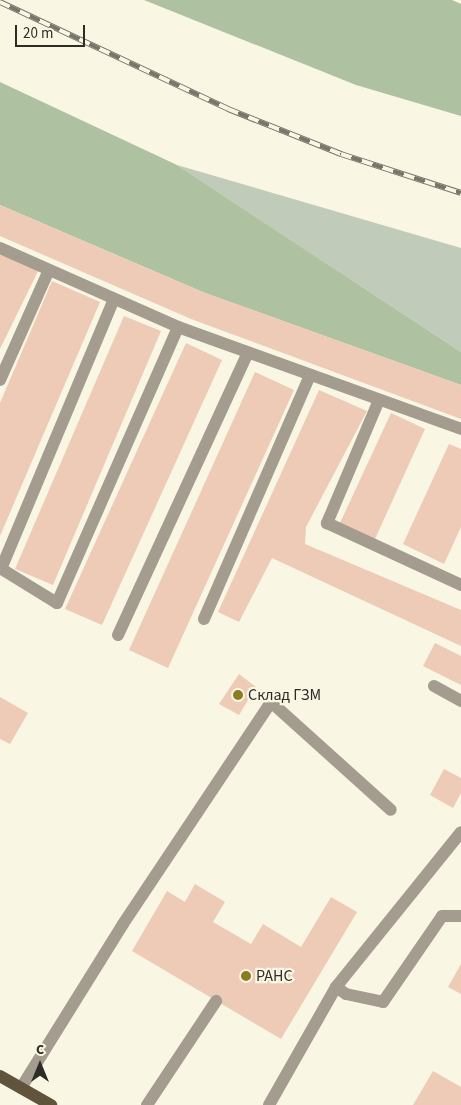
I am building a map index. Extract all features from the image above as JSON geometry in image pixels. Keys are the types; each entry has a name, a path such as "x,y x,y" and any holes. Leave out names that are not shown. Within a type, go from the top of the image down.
{"main road":[{"path":"0,1076 51,1105"}],"lane":[{"path":"0,248 178,327 461,429"},
{"path":"0,380 49,270"},
{"path":"114,299 1,568 57,603 178,327"},
{"path":"118,635 248,352"},
{"path":"204,619 310,375"},
{"path":"379,400 327,524 461,586"},
{"path":"434,686 461,701"},
{"path":"21,1088 123,924 271,702 392,810"},
{"path":"269,1105 336,988 461,832"},
{"path":"336,988 346,994 383,1002 442,916 461,916"},
{"path":"147,1105 216,1001"}],"green space":[{"path":"144,0 452,0 461,4 461,116 356,85"},
{"path":"0,82 177,165 461,352 461,385 205,293 0,205"},
{"path":"177,165 461,248 461,352"}],"building":[{"path":"0,205 205,293 461,385 461,419 191,319 0,236"},
{"path":"0,251 39,269 0,349"},
{"path":"52,281 100,302 0,536 0,403"},
{"path":"124,316 161,331 53,585 15,569"},
{"path":"186,343 222,360 102,625 65,609"},
{"path":"255,372 294,390 168,668 129,650"},
{"path":"319,390 367,411 306,527 305,544 461,610 461,646 272,558 239,622 218,612"},
{"path":"391,413 425,429 375,539 340,523"},
{"path":"449,444 461,449 461,527 444,564 403,544"},
{"path":"435,643 461,656 461,685 423,666"},
{"name":"Склад ГЗМ","path":"239,674 256,687 239,715 219,704"},
{"path":"0,697 28,713 10,744 0,739"},
{"path":"444,769 461,778 461,793 453,808 430,795"},
{"name":"РАНС","path":"195,884 225,902 213,922 251,944 263,924 301,947 331,897 357,912 281,1039 132,951 167,891 185,902"},
{"path":"461,964 461,994 448,987"},
{"path":"433,1071 461,1087 461,1105 413,1105"}],"railway":[{"path":"0,2 228,109 341,154 461,193"}],"place":[{"name":"Склад ГЗМ","path":"238,695"},
{"name":"РАНС","path":"246,976"}]}
